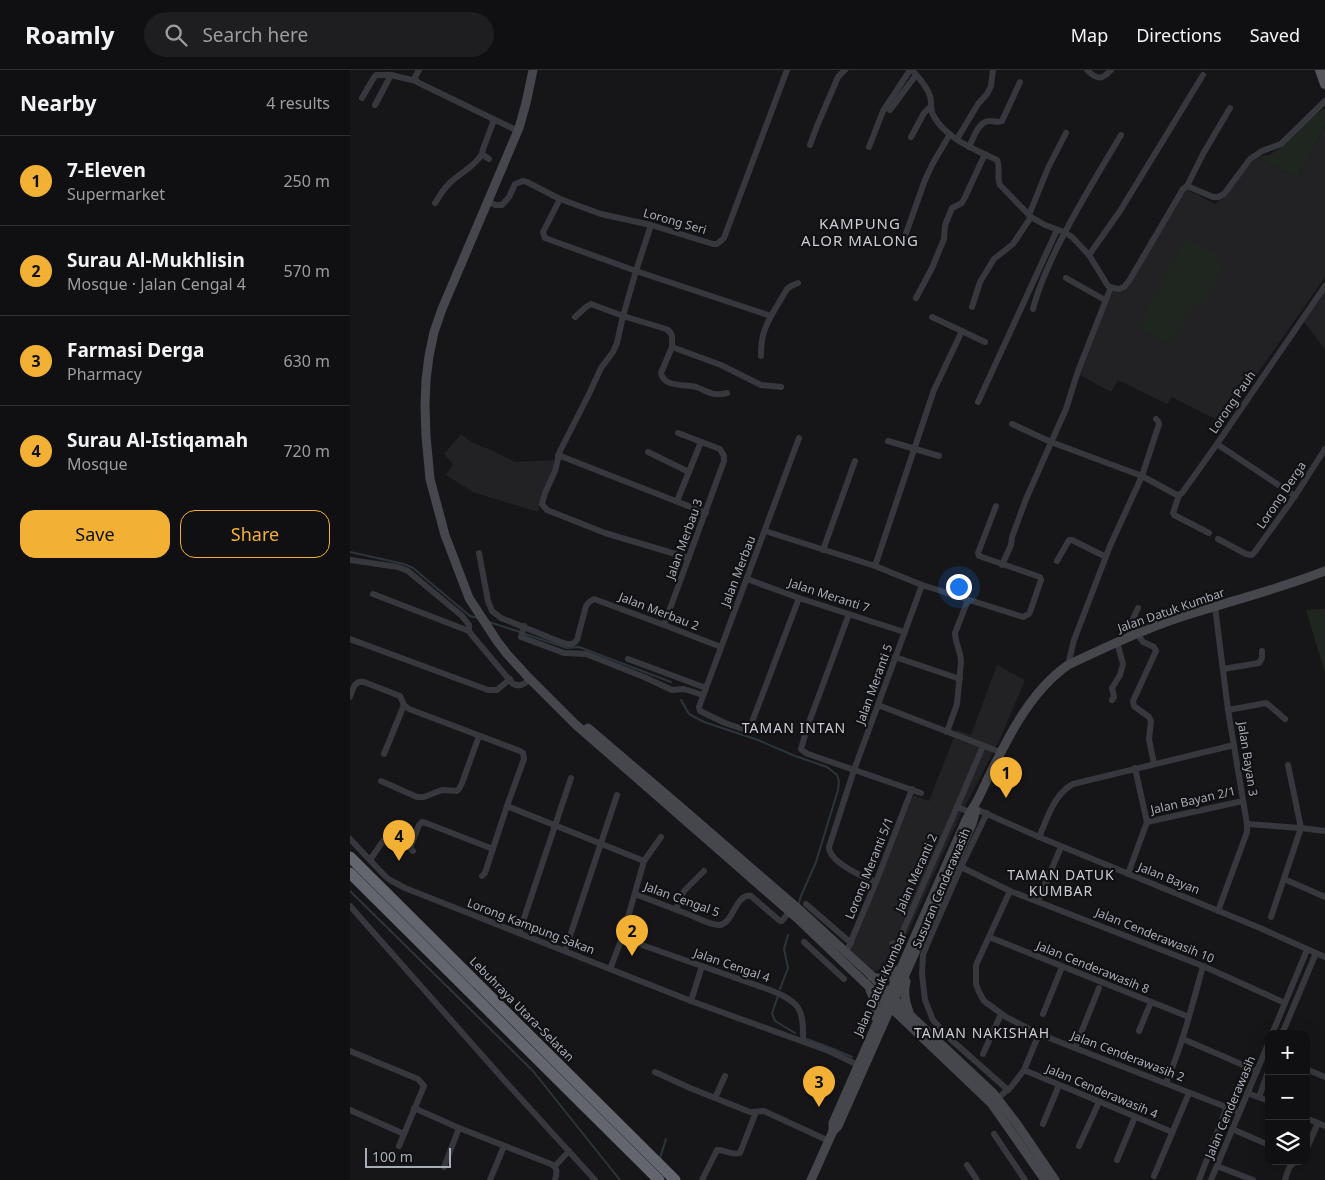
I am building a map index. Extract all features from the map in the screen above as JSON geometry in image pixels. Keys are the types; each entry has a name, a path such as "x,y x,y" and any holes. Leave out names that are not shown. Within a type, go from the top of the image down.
{"highway":[{"name":"Lebuhraya Utara–Selatan","path":"350,857 647,1160 659,1180"},
{"name":"Lebuhraya Utara–Selatan","path":"350,873 647,1160 674,1180"}],"main road":[{"path":"533,70 518,131 434,332 426,380 426,436 430,479 445,535 469,598 507,654 530,680 560,707 578,720 823,943 869,980 875,1000 879,1027 890,1020 908,1018"},
{"path":"1320,70 1325,84"},
{"name":"Jalan Datuk Kumbar","path":"906,965 954,848 1000,752 1036,696 1058,672 1068,665 1133,634 1183,616 1325,571"},
{"path":"641,778 764,879 846,953 869,980 908,1018 998,1098 1055,1180"},
{"name":"Jalan Datuk Kumbar","path":"811,1180 836,1129 906,965 969,830 973,810"},
{"path":"869,980 888,978 906,965"},
{"path":"906,965 904,994 908,1018 992,1103 1040,1178"},
{"name":"Jalan Datuk Kumbar","path":"836,1129 833,1123 858,1065 879,1027"}],"street":[{"path":"416,80 415,77 419,70"},
{"name":"Lorong Seri","path":"488,201 495,205 502,205 509,197 515,184 523,181 560,199 601,214 651,225 717,244 724,238 787,70"},
{"path":"810,145 838,77 845,70"},
{"path":"956,139 978,104 987,94 991,86 993,70"},
{"path":"1087,70 1098,78 1102,78 1109,72"},
{"path":"912,72 930,94 933,114 950,134 969,147 997,160 999,166 998,183 1030,216 1072,237 1089,255 1108,286 1119,289 1124,287 1129,281 1183,189 1187,186 1230,108"},
{"path":"890,110 912,72"},
{"path":"869,146 883,111 912,72"},
{"path":"362,98 374,77 379,75 392,75 416,80 518,131"},
{"path":"375,105 392,75"},
{"path":"1089,255 1120,211 1203,75"},
{"path":"969,147 982,123 988,120 997,123 1002,121 1020,82"},
{"path":"1187,186 1213,197 1224,194 1250,158 1281,144 1325,101"},
{"path":"911,137 924,113 931,106"},
{"path":"435,203 451,181 473,165 482,154 494,120"},
{"path":"972,307 980,282 994,259 1013,244 1030,216 1048,168 1066,133"},
{"path":"904,239 925,180 950,134"},
{"path":"978,402 1061,231 1121,135"},
{"path":"482,154 489,159"},
{"path":"916,298 932,268 944,239 945,224 952,208 962,203 985,154"},
{"path":"560,199 543,232 545,238 636,271 771,316"},
{"path":"651,225 615,348 601,368 590,394 558,455 555,471 545,493 542,506 547,510 605,533 689,558"},
{"path":"1033,310 1037,292 1061,231"},
{"path":"1066,278 1105,300"},
{"path":"761,356 763,334 771,316 787,289 798,283"},
{"name":"Lorong Pauh","path":"1179,495 1217,444 1325,286"},
{"path":"1002,564 1011,545 1012,537 1026,499 1066,410 1078,371 1111,288"},
{"path":"575,317 586,306 592,304 668,330 672,336 672,347 661,373 664,380 678,385 696,387 714,394 727,393"},
{"path":"932,317 985,342"},
{"path":"874,566 934,390 962,331"},
{"path":"672,347 721,365 761,385 781,387"},
{"path":"1068,665 1074,640 1106,556 1142,476 1159,424 1156,419"},
{"path":"1012,424 1051,442 1142,476 1179,495 1174,515 1209,533"},
{"path":"677,501 701,442 678,433"},
{"name":"Jalan Merbau","path":"799,438 703,695 699,707 700,712 725,723 749,730 799,598"},
{"path":"888,441 939,456"},
{"name":"Jalan Merbau 3","path":"664,624 724,461 724,456 720,449 701,442"},
{"path":"1217,444 1295,496"},
{"name":"Lorong Derga","path":"1218,539 1246,554 1254,554 1325,449"},
{"path":"648,452 689,472"},
{"path":"558,455 706,513"},
{"path":"823,550 855,461"},
{"path":"765,531 874,566 922,585 1023,617 1029,614 1040,578 979,556 978,553 996,506"},
{"path":"1057,561 1069,540 1106,556"},
{"path":"479,553 488,601 492,611 523,630 521,637 559,652 586,654 672,690 684,689 703,695"},
{"path":"350,560 398,568 408,572 462,616 469,625 469,631"},
{"name":"Jalan Meranti 7","path":"747,579 904,632"},
{"name":"Jalan Meranti 5","path":"876,882 852,872 832,856 829,851 830,841 922,585"},
{"path":"373,594 469,631 517,686 525,684 530,680"},
{"name":"Jalan Merbau 2","path":"523,630 567,644 573,644 577,640 586,606 594,599 664,624 722,648"},
{"path":"947,732 957,704 962,656 955,633 968,600"},
{"name":"Jalan Bayan 3","path":"1215,607 1228,710 1247,824 1247,832 1218,911"},
{"path":"1138,608 1132,621 1133,634 1143,642 1154,647 1156,651 1133,704 1135,708 1149,717 1151,721 1149,739 1154,764"},
{"path":"849,614 801,746 803,751 922,793"},
{"path":"350,639 488,690 497,690 510,680"},
{"path":"1112,700 1114,697 1112,688 1120,675 1123,664 1117,642"},
{"path":"1223,669 1259,663 1262,658 1262,651"},
{"path":"895,657 960,679"},
{"path":"628,659 706,688"},
{"path":"350,696 356,683 361,682 396,694 402,698 404,705 409,709 520,751 524,756 485,873 482,876"},
{"path":"1228,710 1266,704 1285,719"},
{"path":"384,754 404,705"},
{"path":"878,706 1000,752"},
{"path":"382,781 422,798 442,790 459,789 479,736"},
{"path":"1039,837 1055,802 1063,790 1072,784 1234,745"},
{"name":"Jalan Meranti 2","path":"892,944 899,940 983,746"},
{"path":"1272,917 1301,828 1288,765"},
{"path":"1128,874 1147,822 1135,768"},
{"path":"519,933 571,778"},
{"name":"Lorong Meranti 5/1","path":"846,953 912,789"},
{"path":"565,951 617,796"},
{"name":"Jalan Bayan 2/1","path":"1147,822 1243,801"},
{"path":"507,806 644,862"},
{"name":"Jalan Bayan","path":"957,807 987,813 1061,847 1260,928 1325,957"},
{"name":"Susuran Cenderawasih","path":"987,813 961,867 923,955 922,974 925,1000 933,1020 947,1036 1008,1090"},
{"path":"413,851 410,848 422,822 493,849"},
{"path":"1247,824 1325,831"},
{"path":"610,969 622,938 644,862 661,837"},
{"name":"Lorong Kampung Sakan","path":"350,839 385,876 397,884 691,1001 829,1051 858,1065"},
{"path":"370,860 383,841"},
{"path":"941,842 954,848"},
{"path":"1038,901 1061,847"},
{"name":"Jalan Cenderawasih 10","path":"961,867 1010,891 1203,966 1285,1002"},
{"path":"676,909 684,891 704,870"},
{"path":"1284,879 1325,896"},
{"name":"Jalan Cenderawasih 2","path":"1010,891 976,965 976,984 984,1001 1001,1014 1039,1034 1239,1112"},
{"name":"Jalan Cengal 5","path":"635,894 712,924 722,925 742,897 747,895 751,896 780,921 789,912"},
{"path":"806,904 851,943"},
{"path":"350,906 595,1180"},
{"name":"Jalan Cenderawasih 8","path":"989,937 1189,1017"},
{"name":"Jalan Cengal 4","path":"622,938 770,990 792,1001 802,1014 803,1041"},
{"path":"804,942 844,979"},
{"path":"814,952 823,943"},
{"path":"1274,1030 1307,950"},
{"path":"1284,1030 1316,953"},
{"path":"691,1001 702,966"},
{"path":"1166,1084 1183,1039 1203,966"},
{"path":"1043,1014 1062,967"},
{"path":"1075,1048 1099,988"},
{"path":"1139,1031 1151,1002"},
{"path":"983,1054 1001,1014"},
{"path":"998,1098 1008,1090 1024,1070 1039,1034"},
{"path":"1183,1039 1257,1071"},
{"path":"350,1051 418,1079 424,1086 399,1146"},
{"name":"Jalan Cenderawasih","path":"1211,1180 1247,1093 1265,1056"},
{"name":"Jalan Cenderawasih 4","path":"1024,1070 1172,1132"},
{"path":"1310,1071 1325,1077"},
{"path":"655,1072 750,1112 764,1111 829,1141"},
{"path":"1259,1097 1267,1075"},
{"path":"715,1098 725,1076"},
{"path":"1044,1124 1059,1085"},
{"path":"1154,1176 1189,1093"},
{"path":"1247,1093 1265,1099"},
{"path":"1079,1146 1099,1102"},
{"path":"414,1108 554,1166 557,1172 554,1180"},
{"path":"1199,1180 1227,1108"},
{"path":"350,1110 404,1134"},
{"path":"702,1180 716,1150 720,1149 735,1154 740,1153 756,1112"},
{"path":"1117,1160 1135,1117"},
{"path":"1310,1120 1322,1124 1310,1144"},
{"path":"444,1167 460,1128"},
{"path":"1232,1129 1265,1143"},
{"path":"994,1134 1025,1180"},
{"path":"490,1180 504,1146"},
{"path":"554,1166 569,1151"},
{"path":"967,1165 977,1180"},
{"path":"1285,1180 1290,1165"},
{"path":"1217,1166 1253,1180"}],"shaded area":[{"path":"1325,108 1325,126 1297,178 1257,157 1269,155 1280,148 1313,116"},
{"path":"1325,126 1325,277 1223,423 1172,397 1167,404 1118,380 1111,392 1078,374 1113,290 1124,289 1185,188 1215,204 1257,157 1297,178"},
{"path":"1185,238 1216,254 1222,269 1204,303 1193,306 1170,343 1138,328"},
{"path":"1325,288 1325,349 1303,321"},
{"path":"461,434 473,443 515,462 554,460 552,470 541,496 538,512 473,492 446,475 453,464 444,454"},
{"path":"1325,609 1325,673 1306,610"},
{"path":"997,665 1025,680 1000,739 961,814 897,957 886,967 872,972 849,950 913,795 929,801 957,730 971,735"}],"waterway":[{"path":"350,552 404,564 413,568 470,616 478,618"},
{"path":"489,622 520,632"},
{"path":"525,634 567,648 579,647 671,682"},
{"path":"681,700 689,714 704,722 758,740 827,767 837,775 839,781 838,790 816,862 798,906"},
{"path":"350,891 533,1071 620,1180"},
{"path":"780,989 788,968 784,949 788,935"},
{"path":"778,996 772,1013 775,1021 795,1033"},
{"path":"807,1039 852,1057"},
{"path":"660,1158 666,1139"}],"place":[{"name":"7-Eleven","path":"1006,798"},
{"name":"Surau Al-Istiqamah","path":"399,861"},
{"name":"Surau Al-Mukhlisin","path":"632,956"},
{"name":"Farmasi Derga","path":"819,1107"}],"district":[{"name":"KAMPUNG ALOR MALONG","path":"860,232"},
{"name":"TAMAN INTAN","path":"794,727"},
{"name":"TAMAN DATUK KUMBAR","path":"1061,882"},
{"name":"TAMAN NAKISHAH","path":"982,1032"}]}
